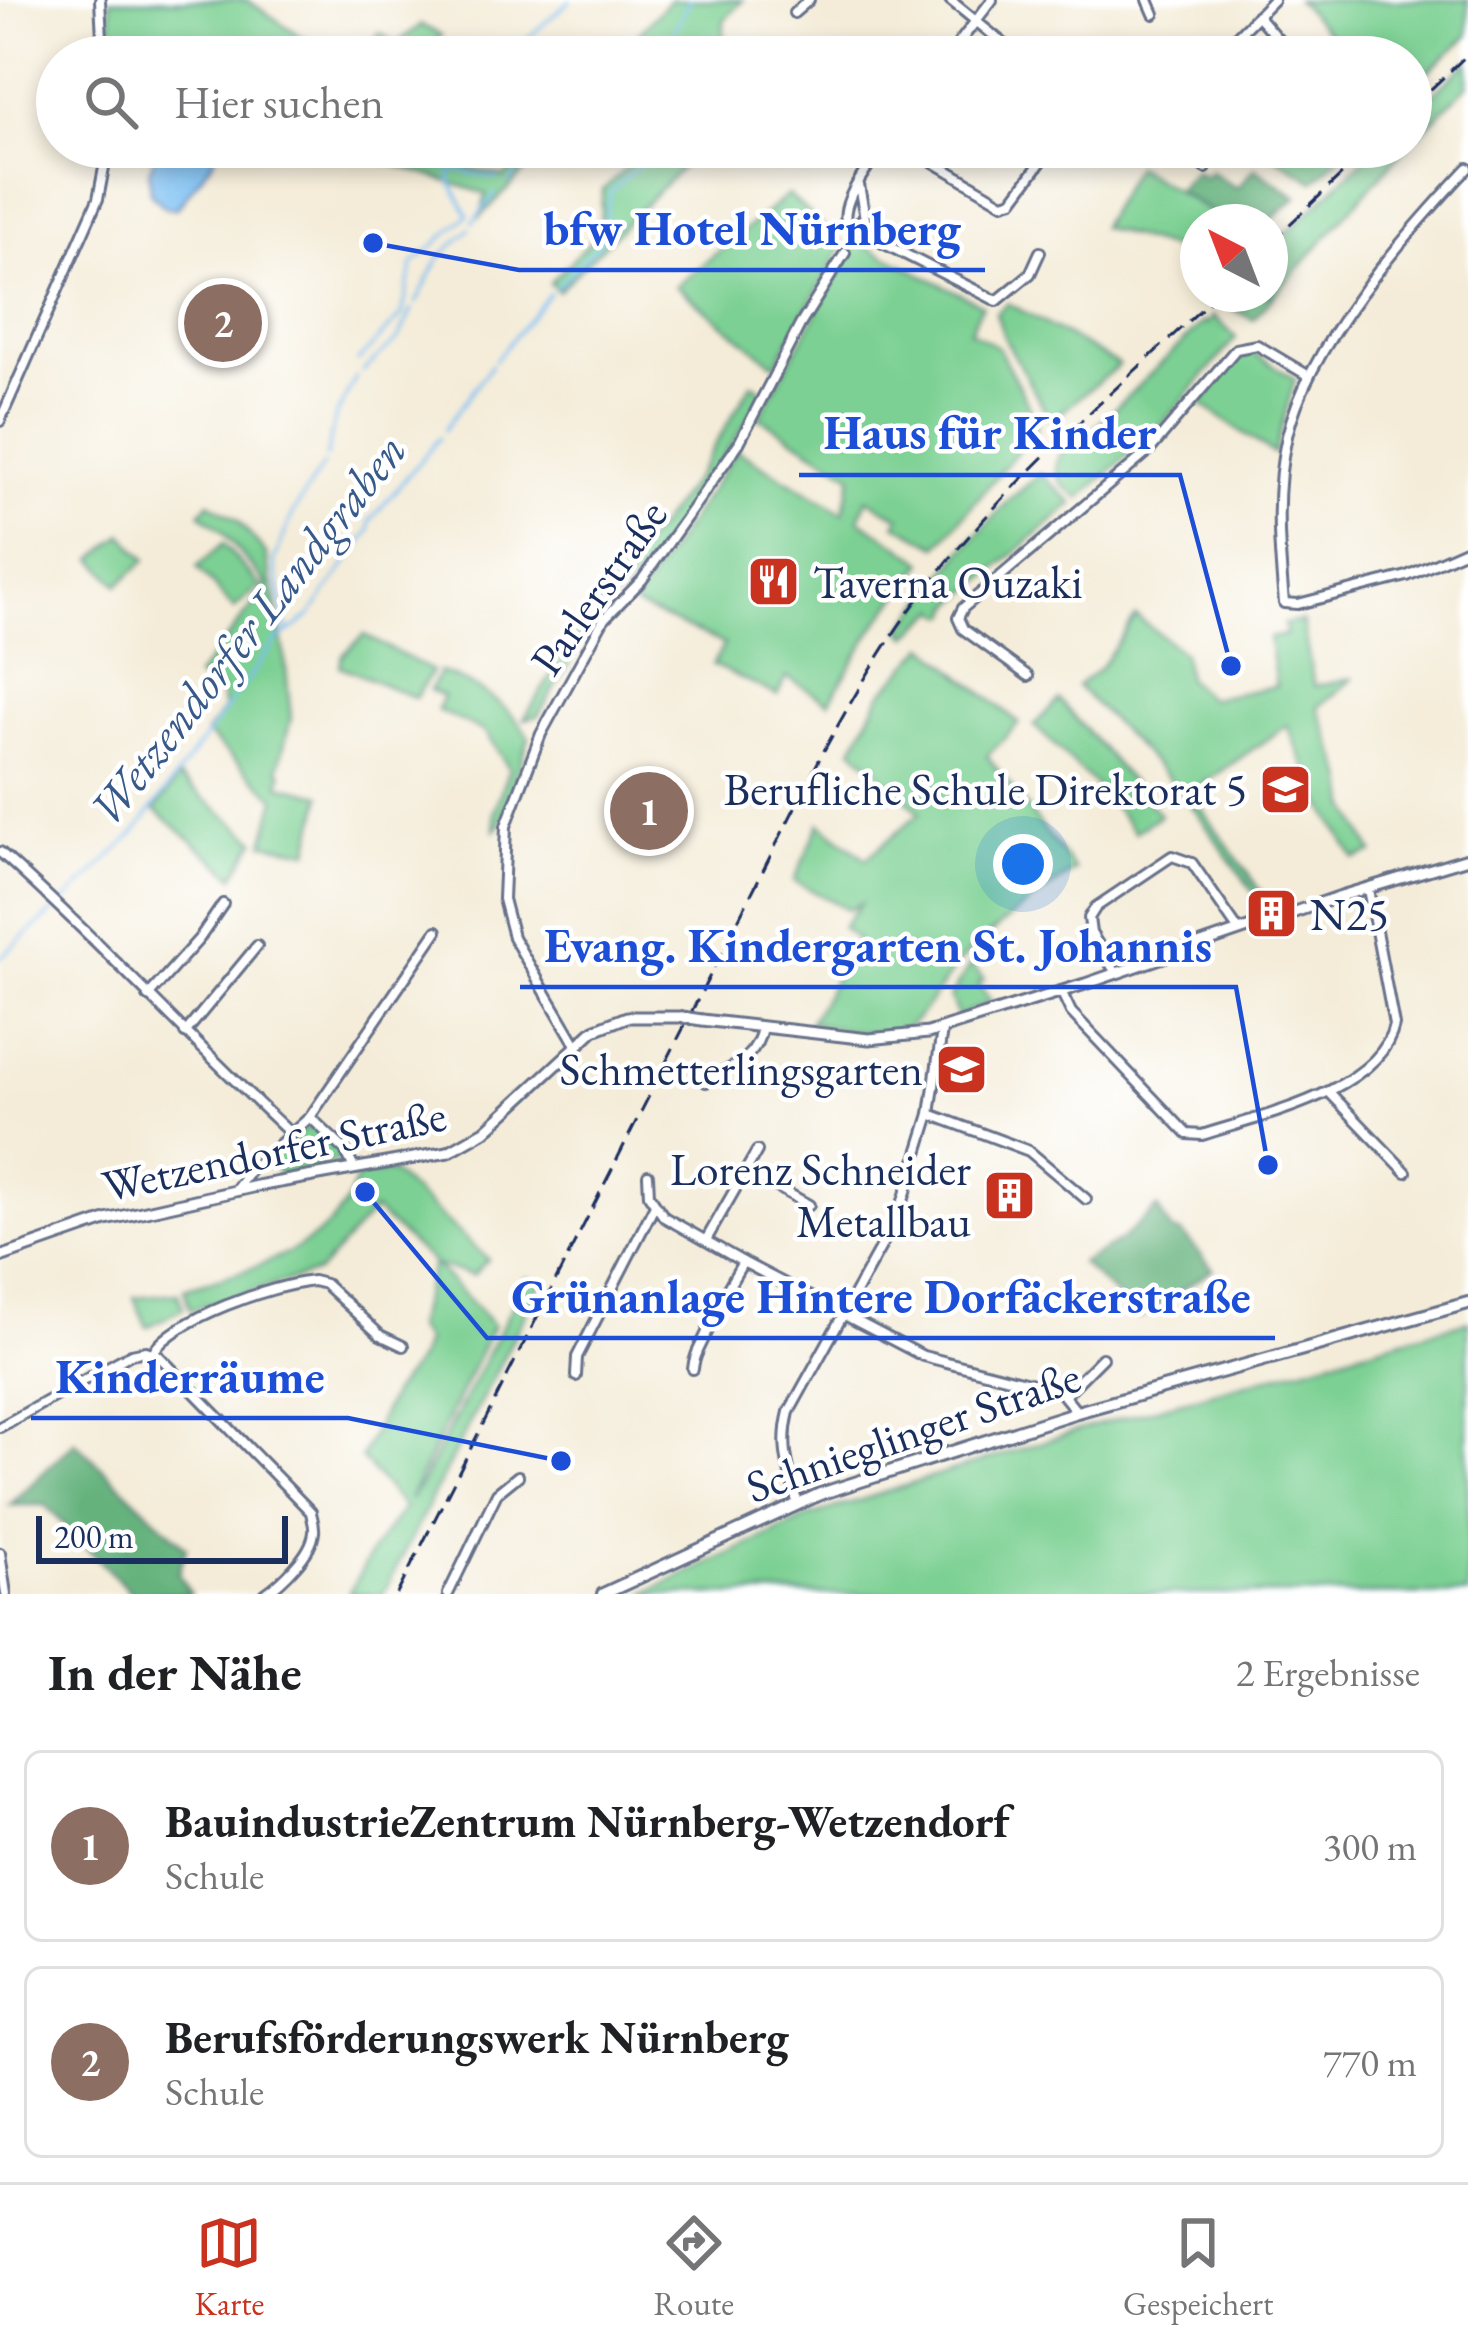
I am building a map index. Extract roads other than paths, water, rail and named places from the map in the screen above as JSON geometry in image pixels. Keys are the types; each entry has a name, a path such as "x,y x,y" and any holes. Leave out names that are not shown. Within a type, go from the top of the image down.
{"main road":[{"name":"Schnieglinger Straße","path":"603,1594 797,1502 1077,1412 1467,1304"}],"street":[{"path":"100,0 102,36"},
{"path":"794,14 809,0"},
{"path":"950,0 995,36"},
{"path":"964,36 992,0"},
{"path":"1148,0 1154,14"},
{"path":"1236,36 1273,0"},
{"path":"1257,15 1275,36"},
{"path":"0,421 98,200 104,168"},
{"path":"869,168 843,212 846,222 860,224 869,236 997,301 1030,274 1040,252"},
{"path":"944,168 1004,203 1013,200 1037,168"},
{"path":"1468,168 1357,303 1309,376 1288,434 1280,481 1284,603 1303,603 1396,579 1468,549"},
{"path":"859,185 866,218 860,224"},
{"name":"Parlerstraße","path":"575,1043 513,937 503,899 506,826 541,734 604,619 642,580 739,443 844,253"},
{"path":"1028,676 963,629 958,618 963,608 1149,451 1237,349 1257,346 1309,376"},
{"path":"0,852 60,905 290,1133"},
{"path":"1116,973 1091,933 1090,915 1172,856 1192,862 1239,931"},
{"name":"Wetzendorfer Straße","path":"0,1257 74,1228 235,1191 439,1156 469,1142 575,1043 602,1025 627,1017 682,1018 869,1039 942,1030 1468,858"},
{"path":"1061,991 1072,1012 1187,1134 1202,1135 1330,1093 1386,1046 1394,1025 1368,889"},
{"path":"148,996 223,904"},
{"path":"235,1191 248,1172 310,1117 436,931"},
{"path":"185,1033 257,946"},
{"path":"706,1082 752,1053 762,1028"},
{"path":"797,1502 784,1456 789,1412 899,1214 930,1114 942,1030"},
{"path":"1330,1093 1406,1172"},
{"path":"930,1114 1029,1151 1086,1199"},
{"path":"310,1117 345,1150 354,1168"},
{"path":"706,1240 758,1151"},
{"path":"747,1170 809,1204"},
{"path":"648,1175 654,1207 664,1217 743,1262 923,1356 1065,1395 1077,1412"},
{"path":"575,1376 577,1357 654,1207"},
{"path":"692,1369 712,1315 743,1262"},
{"path":"153,1352 164,1337 213,1312 313,1281 325,1284 380,1335 403,1346"},
{"path":"0,1427 131,1354 153,1352 232,1426 311,1512 314,1533 310,1543 277,1586 265,1594"},
{"path":"1065,1395 1102,1358"},
{"path":"448,1594 497,1493 518,1476"},
{"path":"0,1553 6,1594"}],"water":[{"path":"150,168 207,168 177,208 166,208 150,193"}],"waterway":[{"name":"Wetzendorfer Landgraben","path":"530,36 571,0"},
{"name":"Wetzendorfer Landgraben","path":"672,36 689,0"},
{"path":"447,168 498,179"},
{"name":"Wetzendorfer Landgraben","path":"358,361 402,315 413,264 468,215 450,180 453,168"},
{"path":"509,182 522,168"},
{"name":"Wetzendorfer Landgraben","path":"556,288 600,242 611,191 637,168"},
{"path":"473,222 495,194"},
{"path":"416,303 439,258 470,229"},
{"name":"Wetzendorfer Landgraben","path":"495,360 550,293"},
{"path":"362,372 399,338 412,310"},
{"name":"Wetzendorfer Landgraben","path":"444,430 491,365"},
{"path":"326,458 335,418 356,377"},
{"name":"Wetzendorfer Landgraben","path":"62,904 133,835 275,642 309,617 370,530 370,521 439,438"},
{"path":"287,630 274,561 293,513 323,465"},
{"name":"Wetzendorfer Landgraben","path":"0,958 55,910"}],"railway":[{"path":"1432,88 1468,54"},
{"path":"1288,226 1349,168"},
{"path":"397,1594 821,756 876,661 922,594 1003,498 1198,312"}],"place":[{"name":"bfw Hotel Nürnberg","path":"373,243"},
{"name":"Berufsförderungswerk Nürnberg","path":"223,323"},
{"name":"Taverna Ouzaki","path":"774,582"},
{"name":"Haus für Kinder","path":"1231,666"},
{"name":"Berufliche Schule Direktorat 5","path":"1286,789"},
{"name":"BauindustrieZentrum Nürnberg-Wetzendorf","path":"649,811"},
{"name":"N25","path":"1271,914"},
{"name":"Schmetterlingsgarten","path":"962,1069"},
{"name":"Evang. Kindergarten St. Johannis","path":"1268,1165"},
{"name":"Grünanlage Hintere Dorfäckerstraße","path":"365,1192"},
{"name":"Lorenz Schneider Metallbau","path":"1010,1195"},
{"name":"Kinderräume","path":"561,1461"}]}
